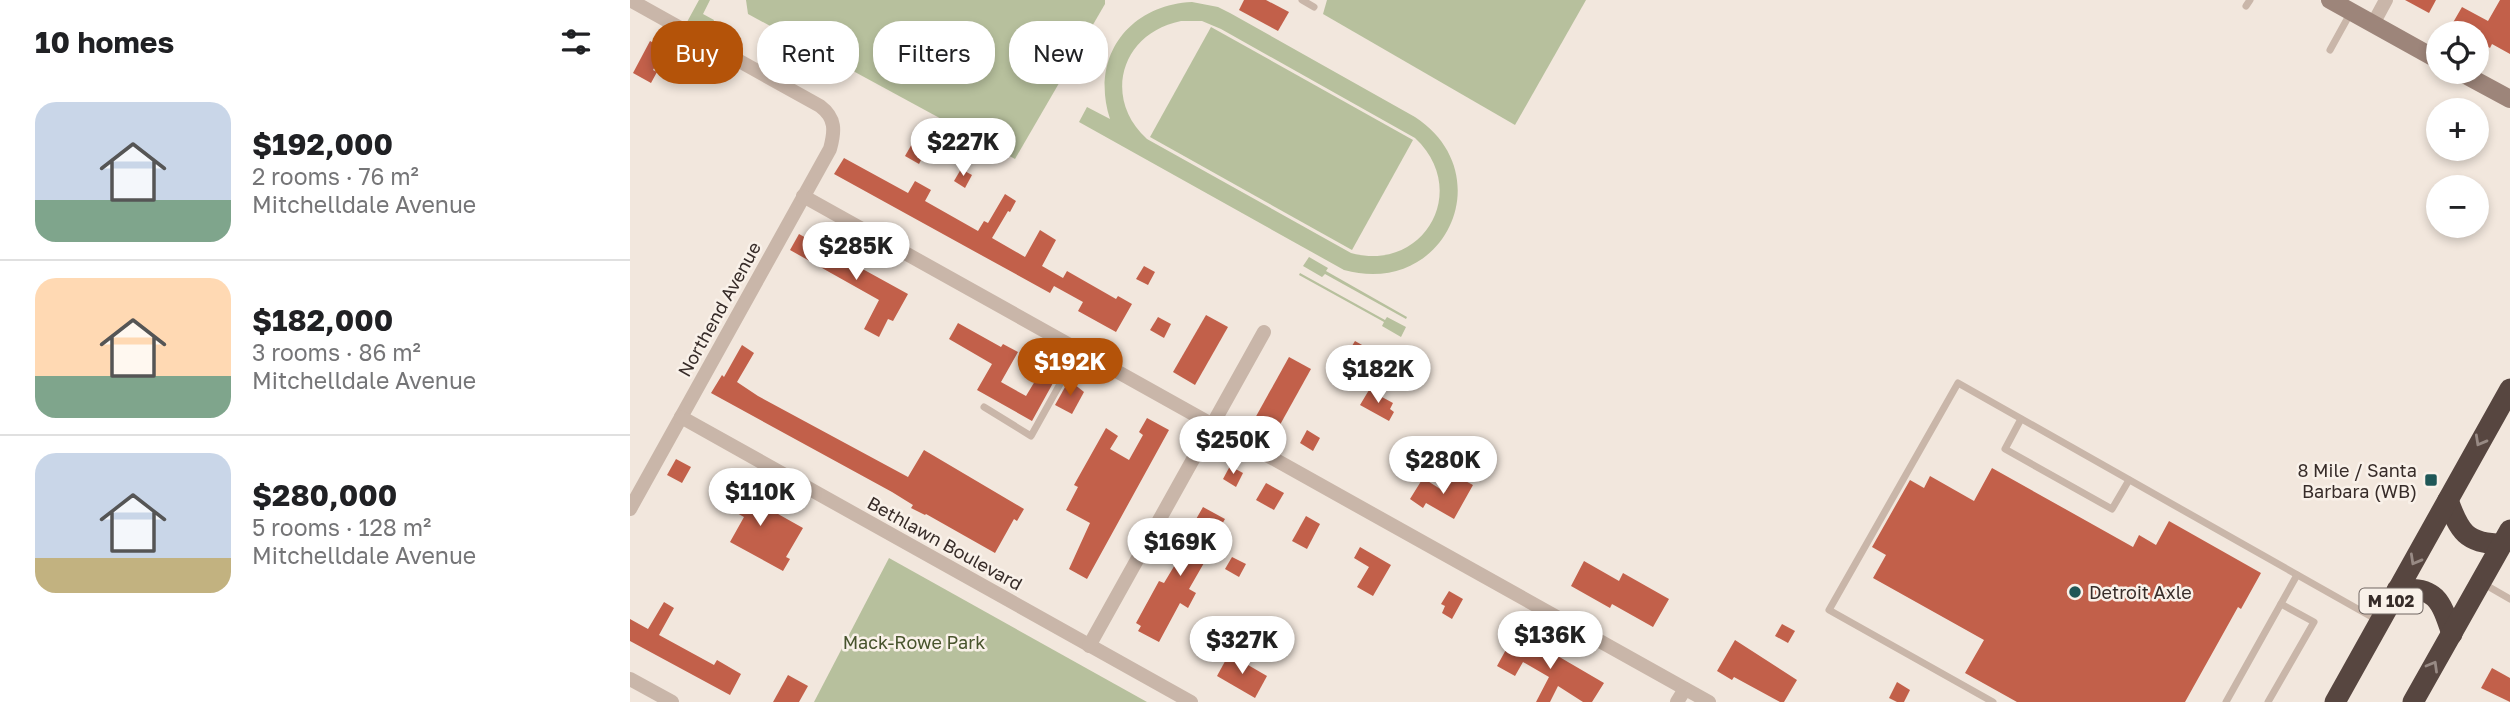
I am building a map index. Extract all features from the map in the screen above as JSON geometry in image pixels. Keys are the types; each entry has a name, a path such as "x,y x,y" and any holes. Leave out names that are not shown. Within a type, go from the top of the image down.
{"highway":[{"name":"M 102","path":"2335,702 2510,388"},
{"path":"2448,500 2455,520 2468,537 2488,544 2506,537"},
{"path":"2413,702 2506,537"},
{"path":"2398,590 2424,589 2432,595 2445,612 2452,634"}],"street":[{"path":"2330,0 2426,53"},
{"path":"2373,24 2386,0"},
{"name":"Northend Avenue","path":"630,1 820,106 832,118 834,126 830,149 630,509"},
{"path":"2482,84 2510,99"},
{"path":"803,196 1709,702"},
{"path":"1089,646 1264,332"},
{"name":"Bethlawn Boulevard","path":"681,417 1191,702"},
{"path":"630,679 672,702"},
{"path":"1677,702 1685,689"}],"lane":[{"path":"1302,0 1314,7"},
{"path":"2330,50 2351,12"},
{"path":"984,407 1031,436 1079,350"},
{"path":"1993,702 1829,610 1958,383 2380,621"},
{"path":"2021,419 2005,449 2029,463 2112,509 2129,480"},
{"path":"2226,702 2297,575"},
{"path":"2481,582 2510,599"},
{"path":"2268,702 2314,622 2281,604"}],"green space":[{"path":"699,0 710,0 703,14 714,21 688,21"},
{"path":"746,0 1105,0 1095,21 1009,21 1009,84 1059,84 1015,159 877,84 995,84 995,21 873,21 873,82 859,74 859,21 761,21 748,14"},
{"path":"1327,0 1586,0 1515,125 1323,14"},
{"path":"1192,2 1218,7 1415,117 1441,141 1455,169 1457,198 1450,225 1434,249 1410,266 1380,274 1344,270 1079,122 1087,107 1110,119 1105,84 1108,84 1110,56 1133,24 1149,13 1169,5","holes":["1181,21 1202,21 1221,29 1415,138 1431,159 1439,181 1439,203 1431,222 1418,239 1400,251 1377,256 1351,253 1147,139 1133,123 1125,105 1122,87 1125,69 1132,53 1144,39 1160,28"]},
{"path":"1211,27 1413,140 1352,250 1150,137"},
{"path":"1309,257 1328,268 1326,271 1407,317 1406,319 1325,274 1322,277 1303,266"},
{"path":"1300,273 1385,320 1387,317 1406,327 1401,337 1382,326 1384,322 1299,275"},
{"name":"Mack-Rowe Park","path":"889,558 1147,702 814,702"}],"building":[{"path":"1244,0 1266,0 1289,12 1278,31 1239,10"},
{"path":"2405,0 2436,0 2429,13"},
{"path":"2500,0 2510,0 2510,54 2492,44 2489,47 2488,21"},
{"path":"2462,7 2488,21 2454,21"},
{"path":"650,41 651,42 651,83 633,73"},
{"path":"913,142 926,150 919,164 905,156"},
{"path":"844,158 908,193 915,181 931,190 925,201 978,231 984,221 988,223 1005,194 1016,201 992,238 1025,257 1040,230 1056,240 1042,266 1063,278 1067,271 1116,299 1118,296 1132,304 1116,332 1078,311 1083,302 1054,286 1050,293 834,174"},
{"path":"961,169 972,175 965,188 954,181"},
{"path":"799,234 908,294 893,321 888,319 879,337 864,329 879,300 790,250"},
{"path":"1144,266 1155,272 1148,285 1136,279"},
{"path":"1206,315 1228,327 1195,385 1173,372"},
{"path":"1158,317 1171,324 1164,338 1150,330"},
{"path":"958,323 1001,347 1003,344 1018,352 1001,382 1026,396 1044,366 1058,374 1032,421 977,390 992,364 949,339"},
{"path":"1355,341 1378,354 1369,373 1344,359"},
{"path":"742,345 754,353 737,382 758,396 908,477 924,450 1024,509 1017,521 1014,519 995,553 911,508 913,505 892,492 711,393 722,375 724,377"},
{"path":"1289,357 1311,369 1276,432 1254,420"},
{"path":"1069,380 1084,392 1072,414 1055,405"},
{"path":"1369,390 1393,403 1390,409 1394,412 1389,421 1360,405"},
{"path":"1147,418 1169,430 1087,579 1069,569 1090,523 1066,510 1078,487 1074,485 1106,428 1118,436 1110,449 1129,460 1143,435 1139,432"},
{"path":"1307,430 1320,438 1313,451 1300,443"},
{"path":"676,459 691,467 682,483 667,475"},
{"path":"1230,466 1243,473 1236,487 1223,479"},
{"name":"Detroit Axle","path":"1992,468 2133,547 2139,535 2156,545 2169,521 2261,573 2241,609 2238,607 2185,702 2017,702 1965,673 1984,640 1873,578 1886,555 1872,547 1910,480 1924,488 1930,476 1974,501"},
{"path":"1454,475 1473,485 1454,519 1426,503 1423,508 1410,499 1423,478 1445,492"},
{"path":"721,482 803,528 786,557 790,559 783,571 730,542 744,517 712,499"},
{"path":"1266,483 1284,493 1274,510 1256,500"},
{"path":"1203,507 1225,519 1213,540 1216,542 1189,589 1196,593 1188,608 1180,603 1159,642 1138,631 1141,626 1136,623 1159,581 1164,583 1179,558 1198,523 1195,521"},
{"path":"1306,516 1320,524 1307,549 1292,541"},
{"path":"1360,547 1391,565 1373,596 1357,587 1369,567 1354,558"},
{"path":"1232,557 1246,564 1239,577 1225,569"},
{"path":"1584,561 1619,581 1623,573 1669,599 1653,627 1612,604 1610,608 1571,586"},
{"path":"1449,591 1463,599 1452,619 1442,613 1445,606 1441,604"},
{"path":"664,602 674,608 659,635 714,665 717,660 741,674 730,695 630,641 630,619 648,629"},
{"path":"1782,624 1795,631 1788,643 1775,636"},
{"path":"1514,635 1542,650 1545,644 1558,652 1556,655 1604,683 1592,702 1583,702 1558,686 1550,702 1536,702 1549,677 1523,662 1515,676 1497,666"},
{"path":"1735,640 1797,680 1784,702 1717,671"},
{"path":"1229,654 1267,676 1255,698 1217,676"},
{"path":"2492,668 2510,678 2510,702 2481,688"},
{"path":"788,675 808,686 799,702 773,702"},
{"path":"1897,682 1910,690 1904,702 1889,698"}],"place":[{"name":"8 Mile / Santa Barbara (WB)","path":"2431,480"},
{"name":"Detroit Axle","path":"2075,592"}]}
